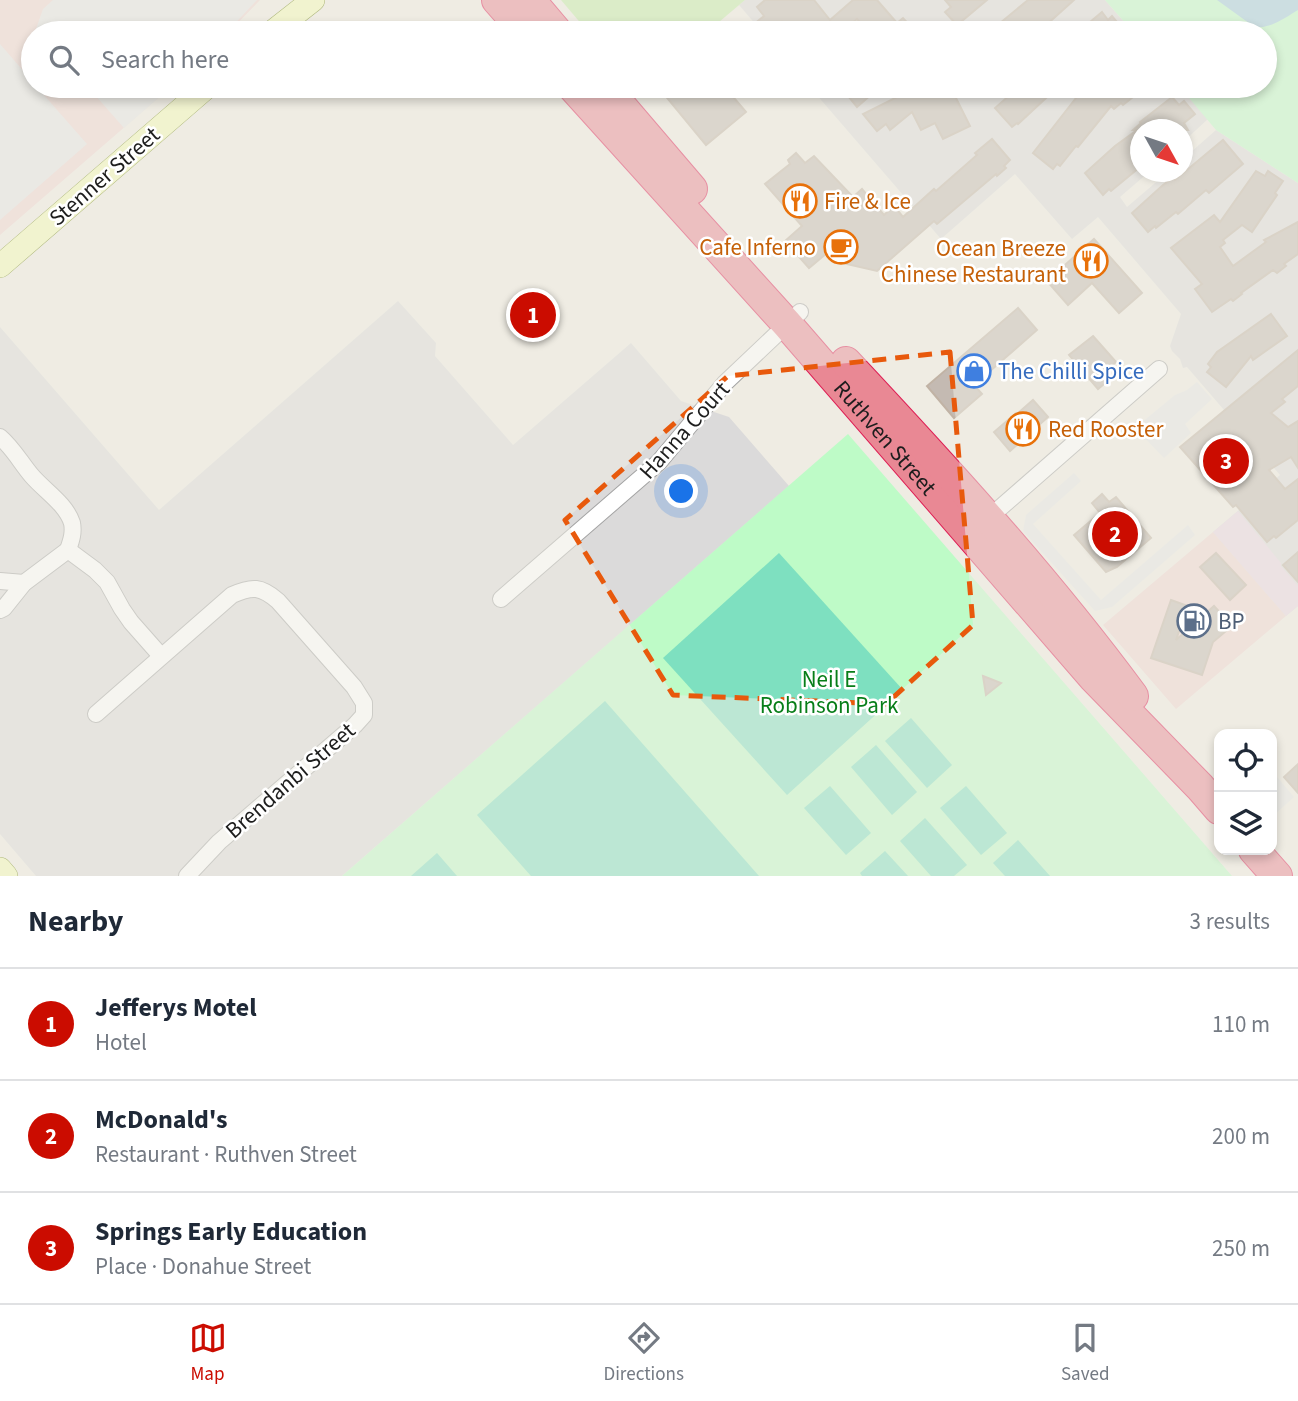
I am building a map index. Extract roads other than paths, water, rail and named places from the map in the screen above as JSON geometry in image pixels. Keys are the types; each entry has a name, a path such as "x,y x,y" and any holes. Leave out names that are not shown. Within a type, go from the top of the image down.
{"highway":[{"path":"497,0 515,21"},
{"path":"530,0 548,21"},
{"name":"Ruthven Street","path":"583,98 793,318 979,526 1093,677 1214,804"},
{"name":"Ruthven Street","path":"614,98 729,234 793,318"},
{"path":"1258,855 1277,876"}],"main road":[{"path":"286,21 313,0"},
{"name":"Stenner Street","path":"0,266 194,98"},
{"path":"0,869 6,876"}],"street":[{"name":"Hanna Court","path":"502,599 659,462 725,383 793,318"},
{"path":"979,526 1159,369"},
{"path":"0,437 31,476 60,504 71,520 74,532 68,550 24,583 0,610"},
{"path":"68,550 107,582 121,609 161,656"},
{"path":"0,581 24,583"},
{"name":"Brendanbi Street","path":"96,714 232,595 245,589 257,589 278,601 354,687 364,703 364,715 355,725 219,842 187,876"}],"water":[{"path":"1217,0 1298,0 1298,10 1277,22 1246,21"}],"place":[{"name":"Fire & Ice","path":"800,201"},
{"name":"Cafe Inferno","path":"841,247"},
{"name":"Ocean Breeze Chinese Restaurant","path":"1091,261"},
{"name":"Jefferys Motel","path":"533,315"},
{"name":"The Chilli Spice","path":"974,371"},
{"name":"Red Rooster","path":"1023,429"},
{"name":"Springs Early Education","path":"1226,461"},
{"name":"McDonald's","path":"1115,534"},
{"name":"BP","path":"1194,621"}],"park label":[{"name":"Neil E Robinson Park","path":"829,692"}]}
